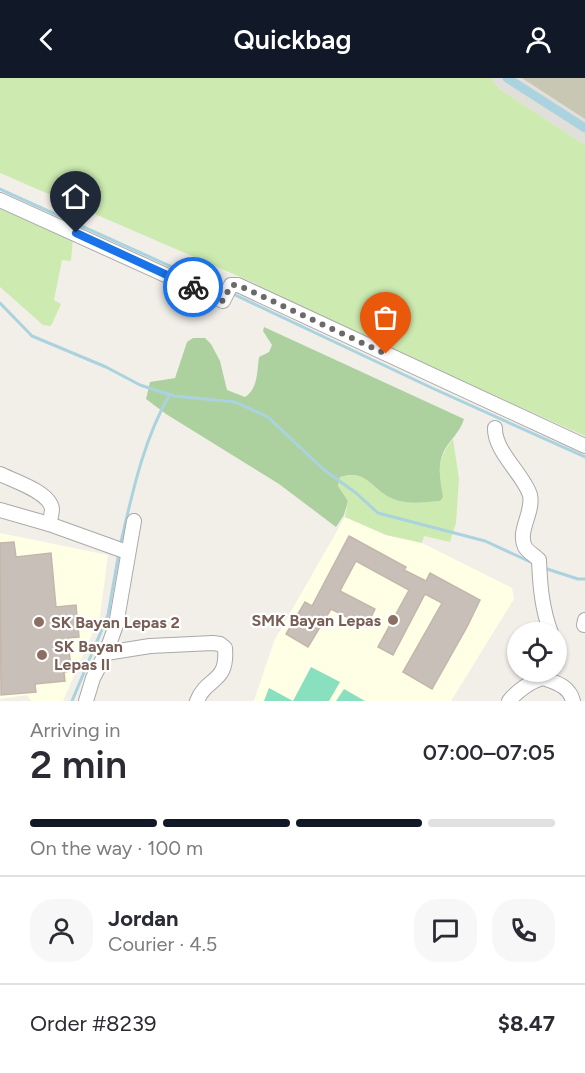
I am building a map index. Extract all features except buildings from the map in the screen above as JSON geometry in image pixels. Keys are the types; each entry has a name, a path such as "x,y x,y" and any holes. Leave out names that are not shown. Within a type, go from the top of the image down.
{"street":[{"path":"0,200 223,301 234,284 238,285 585,446"},
{"path":"495,428 497,442 530,495 529,514 523,533 525,547 539,563 543,612 547,622"},
{"path":"0,474 47,499 52,510 49,524"},
{"path":"0,510 49,524 122,551"},
{"path":"86,701 93,678 106,653 116,625 122,551 134,521"},
{"path":"584,625 585,620"},
{"path":"106,653 150,646 213,642 220,644 225,648 224,670 202,692 197,701"},
{"path":"509,701 514,694 533,682"},
{"path":"557,682 570,691 573,701"}],"shaded area":[{"path":"484,78 585,78 585,145 498,88"},
{"path":"522,78 585,78 585,119"},
{"name":"SMK Bayan Lepas","path":"345,517 386,535 422,543 512,588 514,599 451,701 254,701 274,641"},
{"name":"SK Bayan Lepas II","path":"0,533 108,555 100,616 63,701 31,701 27,695 0,699"}],"green space":[{"path":"0,78 491,78 498,88 585,145 585,436 363,337 252,282 0,173"},
{"path":"0,205 73,237 71,261 62,260 54,300 61,304 50,326 43,325 0,287"},
{"path":"264,327 464,419 441,458 443,497 440,501 416,503 399,501 357,475 340,477 338,486 348,501 344,515 336,527 279,484 166,414 146,399 150,382 175,378 187,342 193,338 205,338 211,344 220,361 227,390 245,397 255,385 259,357 269,352 272,345 263,331"},
{"path":"453,439 459,479 456,523 450,542 424,536 422,543 386,535 345,517 348,501 338,486 340,477 349,475 364,478 386,495 399,501 416,503 440,501 441,461"},
{"path":"311,667 340,682 329,701 293,701"},
{"path":"269,688 293,701 264,701"},
{"path":"344,689 365,701 336,701"}],"waterway":[{"path":"507,78 585,128"},
{"path":"0,189 225,291"},
{"path":"231,293 585,457"},
{"path":"0,303 32,336 106,367 140,385 174,396 235,402 268,417 323,469 356,493 378,513 485,541 535,564"},
{"path":"120,546 145,449 170,394"},
{"path":"72,701 108,615 119,552"},
{"path":"544,568 578,579 585,579"}],"way so far":[{"path":"193,287 223,301 231,285 238,285 386,354"}],"place":[{"name":"SMK Bayan Lepas","path":"393,620"},
{"name":"SK Bayan Lepas 2","path":"39,622"},
{"name":"SK Bayan Lepas II","path":"42,655"}],"route":[{"path":"76,233 193,287"}]}
